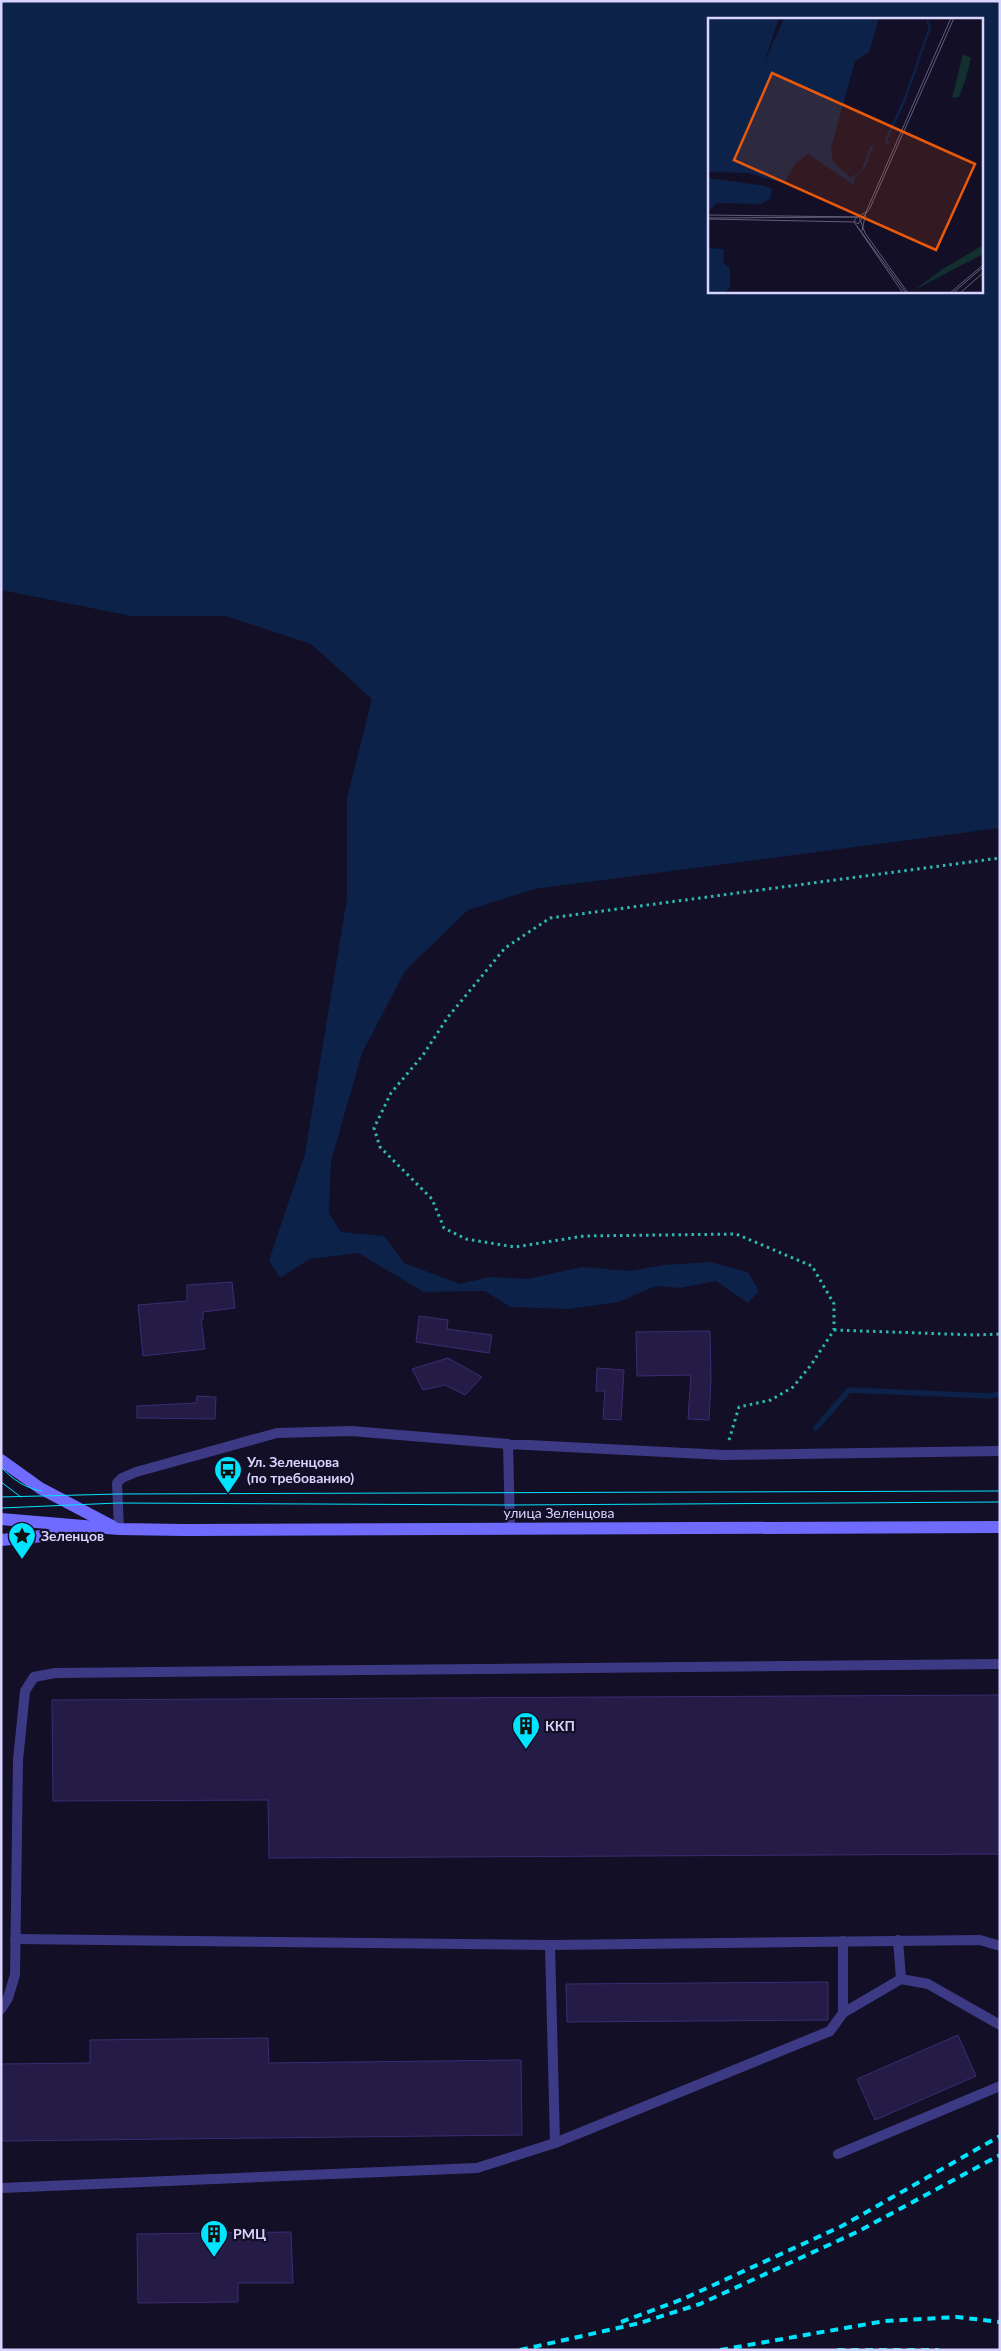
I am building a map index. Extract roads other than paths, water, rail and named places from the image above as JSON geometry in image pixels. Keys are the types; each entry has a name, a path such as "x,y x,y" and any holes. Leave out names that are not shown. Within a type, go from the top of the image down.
{"main road":[{"name":"улица Зеленцова","path":"1,1460 40,1488 119,1529"},
{"name":"улица Зеленцова","path":"1,1519 119,1529 1000,1527"},
{"path":"1,1540 119,1529"}],"lane":[{"path":"119,1529 117,1483 122,1478 136,1472 277,1433 351,1431 508,1444 724,1455 1000,1451"},
{"path":"508,1444 510,1528"},
{"path":"1,2009 8,1998 15,1975 18,1760 25,1691 34,1678 55,1673 1000,1664"},
{"path":"16,1939 550,1945 980,1940 1000,1946"},
{"path":"898,1940 901,1979"},
{"path":"843,1941 844,2013"},
{"path":"550,1945 555,2143"},
{"path":"1,2188 477,2168 555,2143 830,2031 844,2013 901,1979 928,1984 1000,2025"},
{"path":"838,2154 1000,2086"}],"water":[{"path":"1,1 1000,1 1000,828 534,889 468,910 405,971 362,1053 331,1161 329,1213 341,1232 384,1236 404,1263 460,1284 489,1277 528,1279 582,1267 629,1271 664,1265 710,1262 748,1272 759,1291 748,1303 716,1281 680,1288 655,1286 619,1302 568,1309 510,1307 485,1291 424,1292 358,1253 310,1259 280,1278 269,1260 305,1154 347,898 347,798 372,699 311,644 226,616 131,616 1,590"}],"waterway":[{"path":"816,1428 849,1390 990,1396 1000,1394"}],"tram line":[{"path":"1,1467 20,1483 42,1491"},
{"path":"1,1482 21,1497"},
{"path":"1,1497 118,1494 1000,1491"},
{"path":"1,1508 118,1503 510,1505 1000,1502"}],"railway":[{"path":"621,2322 683,2299 842,2226 1000,2136"},
{"path":"520,2350 640,2323 700,2304 857,2232 1000,2155"},
{"path":"720,2350 885,2321 957,2317 1000,2322"},
{"path":"837,2350 939,2350"}],"place":[{"name":"Ул. Зеленцова (по требованию)","path":"228,1494"},
{"name":"Зеленцов","path":"22,1560"},
{"name":"ККП","path":"526,1750"},
{"name":"РМЦ","path":"214,2258"}]}
